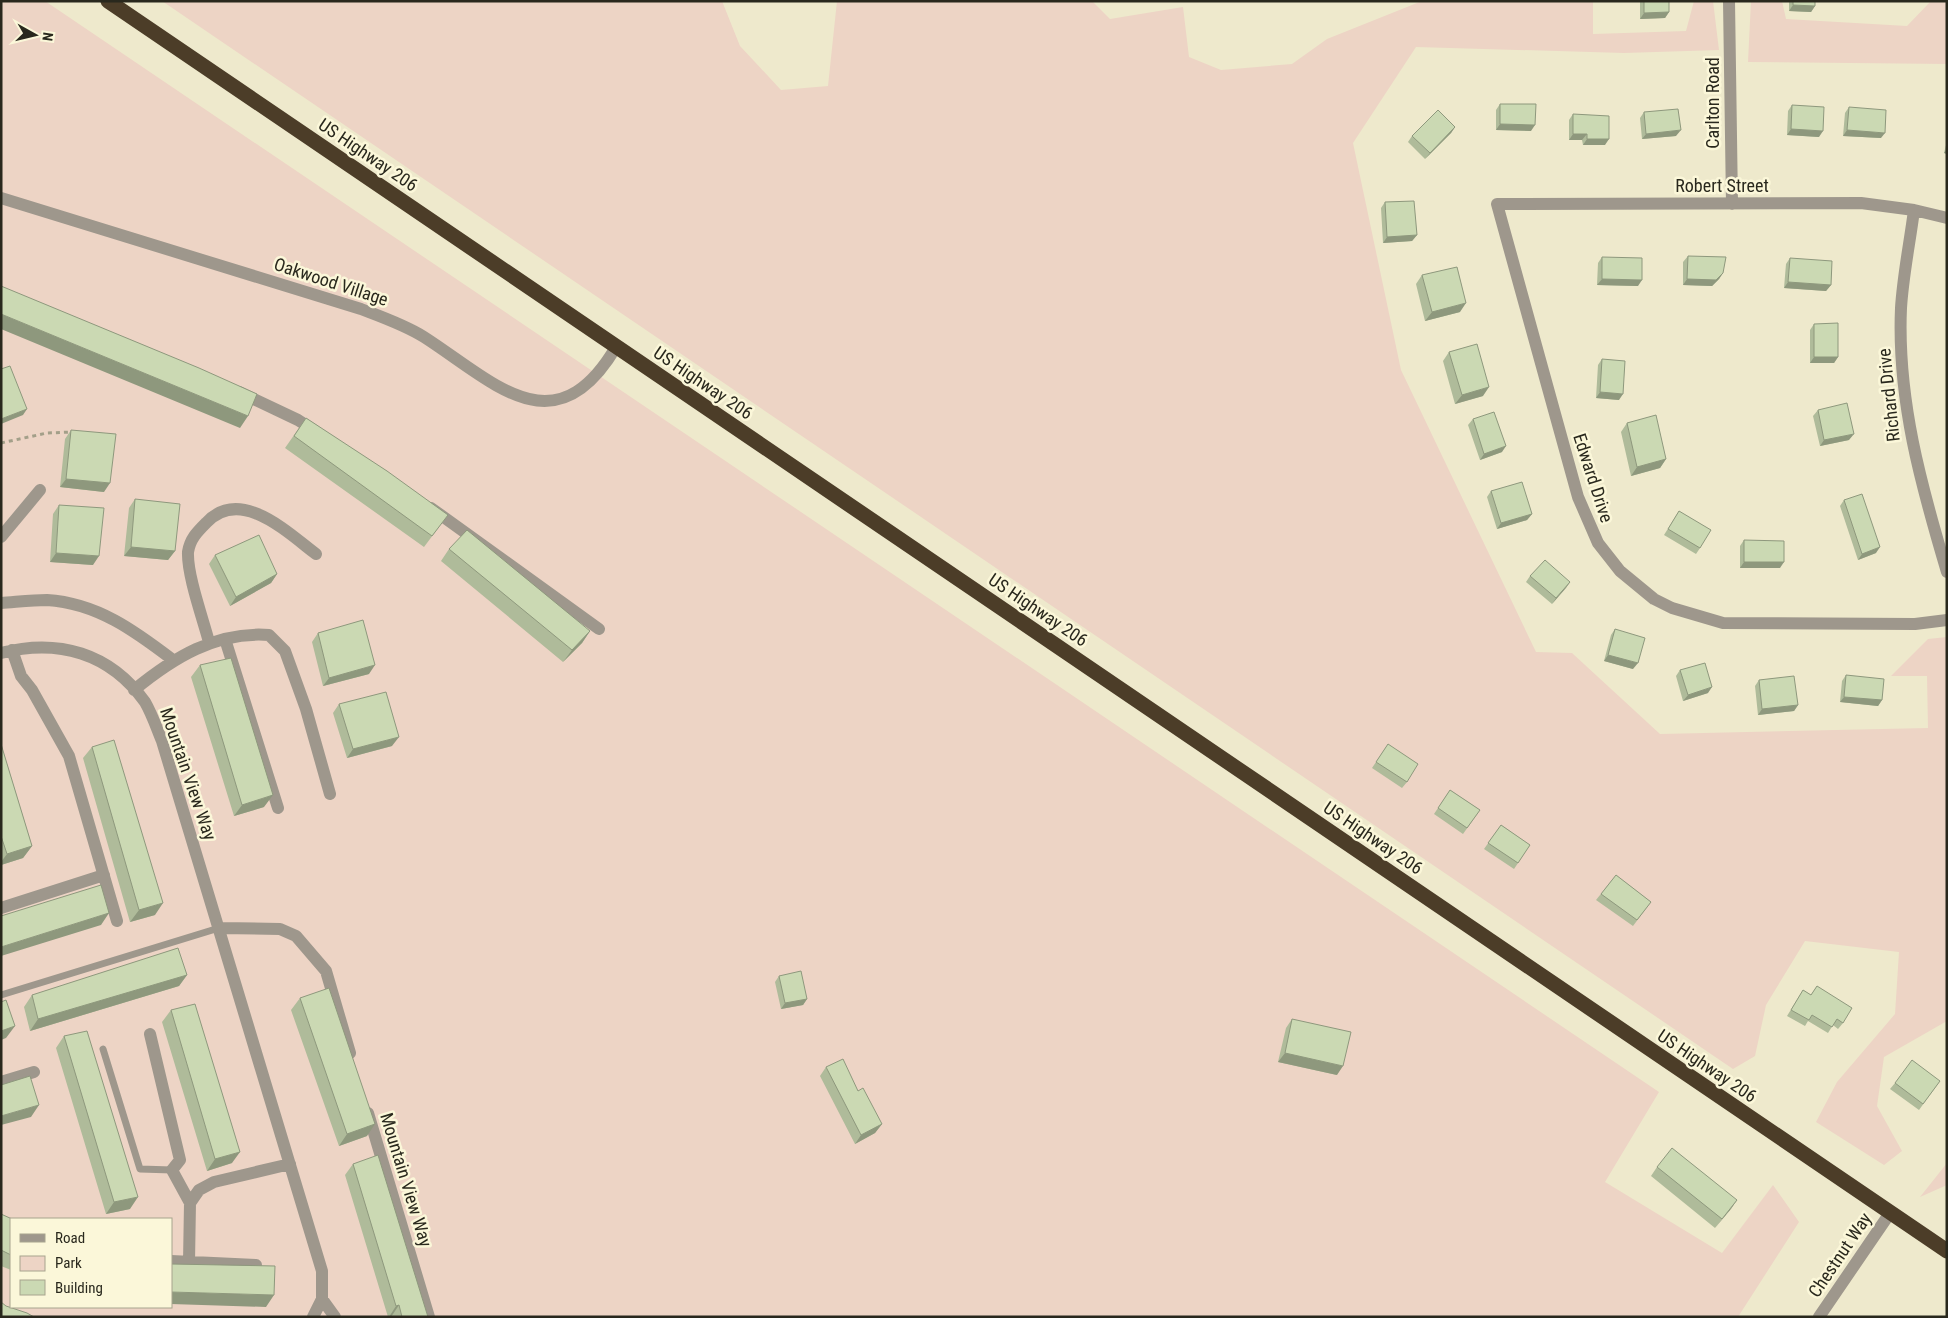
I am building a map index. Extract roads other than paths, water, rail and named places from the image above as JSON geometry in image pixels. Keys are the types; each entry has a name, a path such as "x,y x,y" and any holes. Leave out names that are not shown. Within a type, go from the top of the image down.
{"highway":[{"name":"US Highway 206","path":"108,1 1947,1251"}],"street":[{"name":"Carlton Road","path":"1729,1 1732,204"},
{"name":"Oakwood Village","path":"1,198 314,294 396,323 423,336 486,381 522,398 556,399 576,392 594,380 616,347"},
{"name":"Robert Street","path":"1496,204 1861,203 1914,210 1947,218"},
{"name":"Edward Drive","path":"1496,204 1578,497 1598,544 1625,576 1654,599 1672,608 1723,623 1915,624 1947,620"},
{"name":"Richard Drive","path":"1914,210 1901,306 1902,375 1912,444 1947,572"},
{"path":"227,387 298,420 330,440"},
{"path":"1,537 40,490"},
{"path":"424,503 599,629"},
{"path":"209,642 190,571 188,552 192,537 210,518 228,510 254,513 267,517 316,554"},
{"path":"1,603 46,600 74,604 107,614 143,637 173,660"},
{"path":"134,690 173,660 209,642 258,634 269,635 285,651 306,709 330,794"},
{"path":"225,639 278,808"},
{"name":"Mountain View Way","path":"7,652 51,646 78,651 111,667 145,703 162,741 322,1271 322,1299 313,1317"},
{"path":"7,652 32,690 69,756 117,922"},
{"path":"1,908 104,875"},
{"path":"219,928 280,929 296,936 326,971 354,1064"},
{"path":"150,1034 180,1160 172,1170 190,1203 189,1262"},
{"path":"1,1082 34,1072"},
{"name":"Mountain View Way","path":"365,1102 429,1317"},
{"path":"190,1203 199,1190 214,1182 290,1164"},
{"name":"Chestnut Way","path":"1819,1317 1890,1213"},
{"path":"172,1261 256,1265"},
{"path":"322,1299 335,1317"}],"lane":[{"path":"1,994 219,928"},
{"path":"103,1049 140,1168 172,1170"}]}
